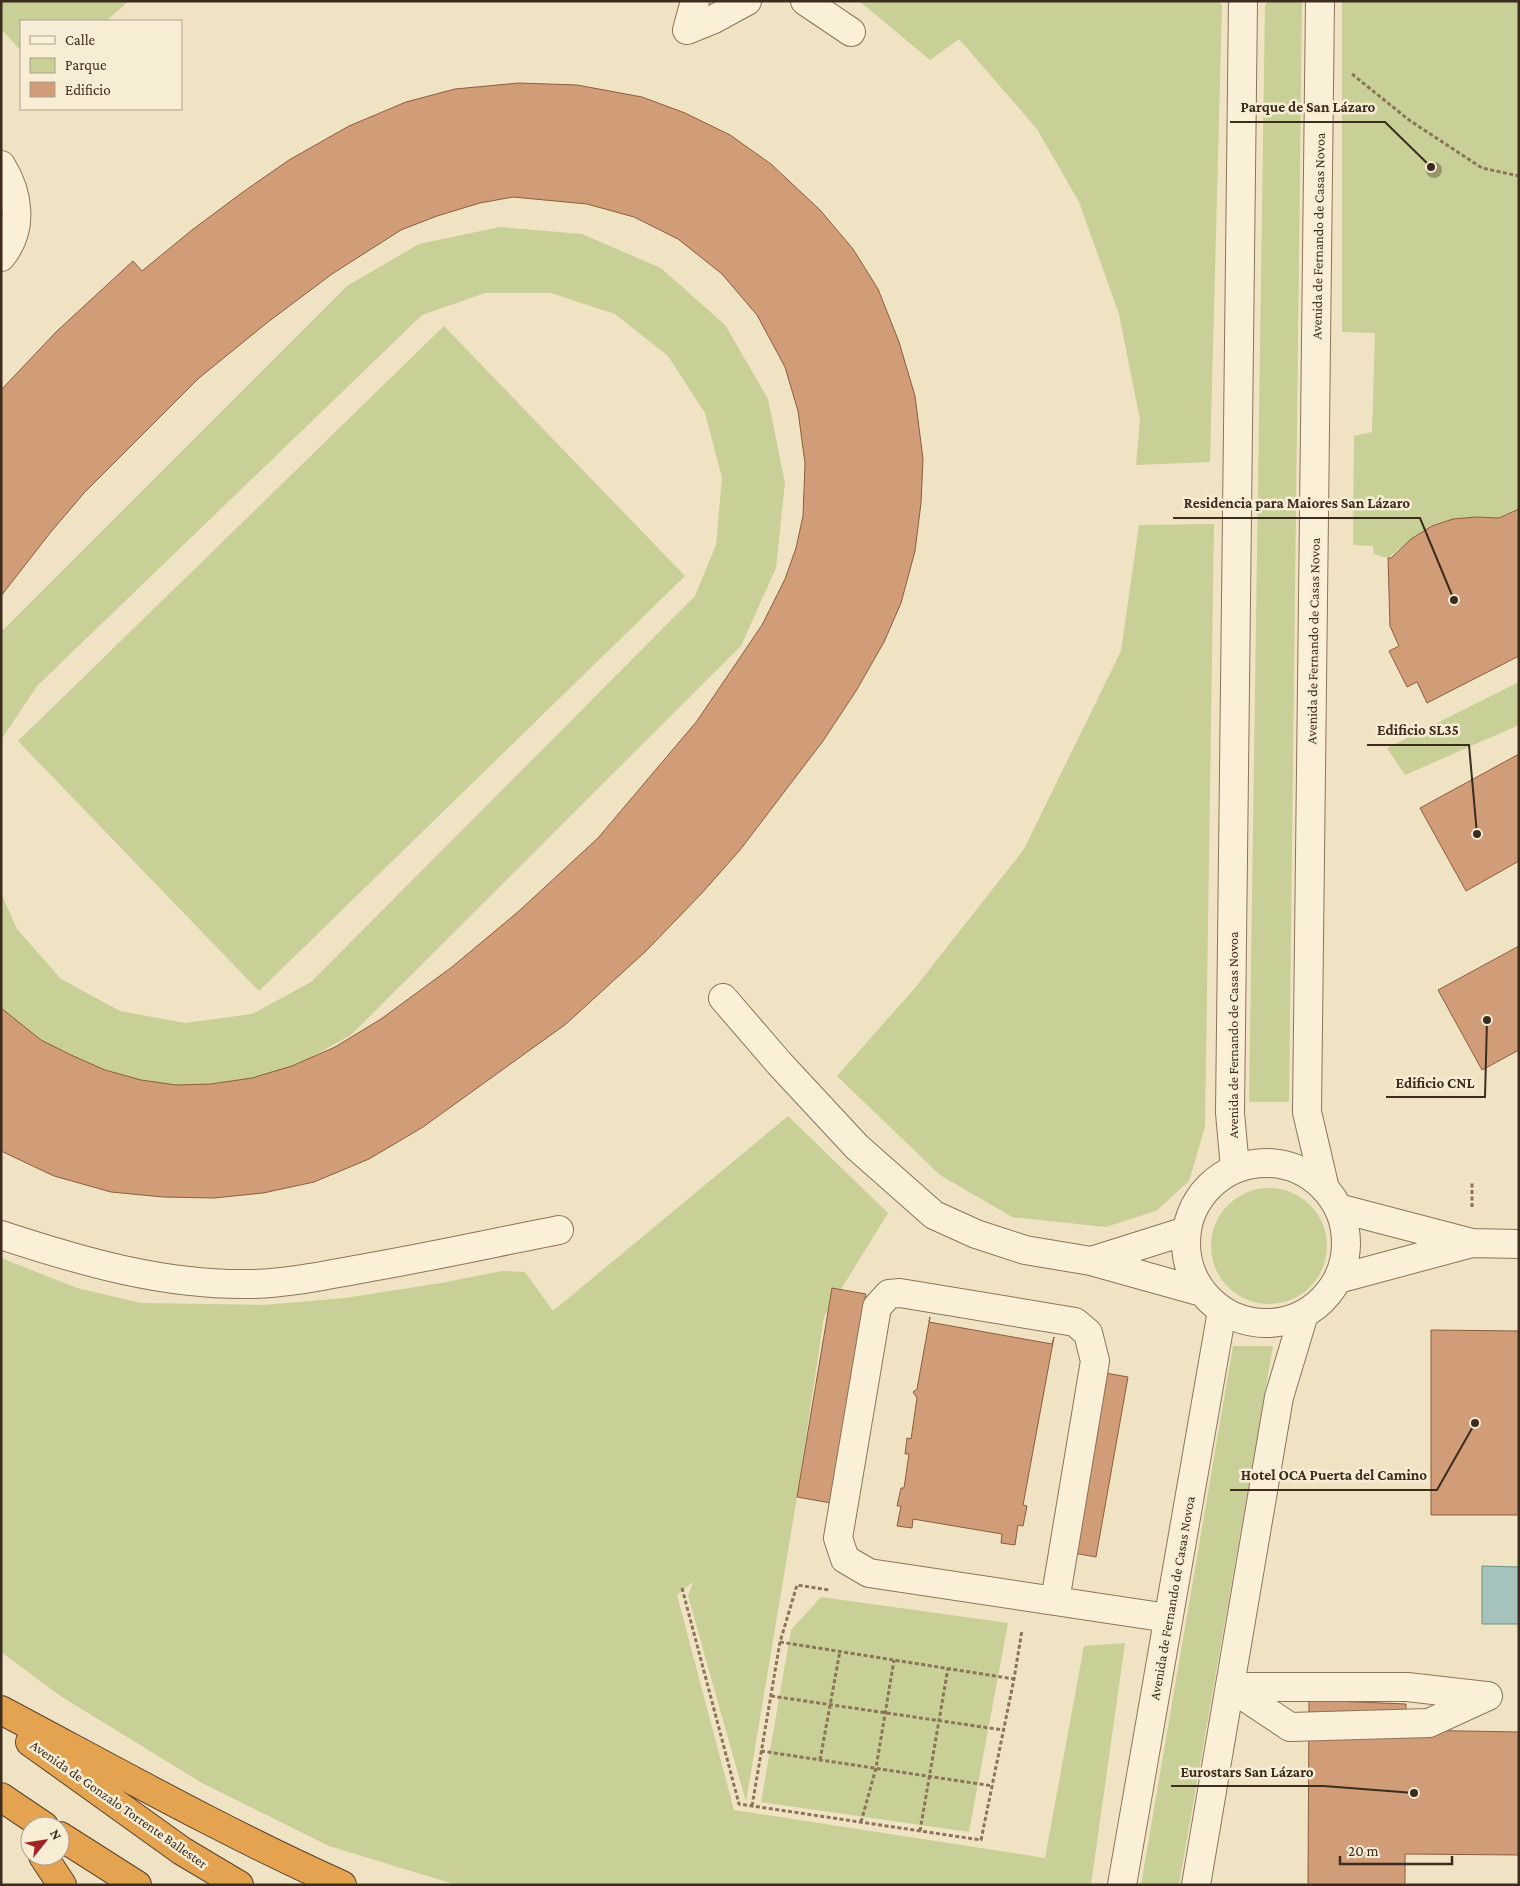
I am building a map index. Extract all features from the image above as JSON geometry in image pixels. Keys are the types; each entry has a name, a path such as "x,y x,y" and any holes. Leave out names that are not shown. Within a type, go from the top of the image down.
{"highway":[{"path":"1,1710 153,1791 302,1867 342,1885"},
{"name":"Avenida de Gonzalo Torrente Ballester","path":"1,1721 182,1851 239,1885"},
{"path":"7,1801 29,1816"},
{"path":"7,1801 20,1820"},
{"path":"70,1842 137,1885"},
{"path":"50,1866 62,1885"}],"street":[{"path":"694,1 687,30 714,19 747,1"},
{"path":"805,1 850,32"},
{"name":"Avenida de Fernando de Casas Novoa","path":"1235,1168 1230,1103 1243,1"},
{"name":"Avenida de Fernando de Casas Novoa","path":"1320,1 1308,1112 1332,1198"},
{"path":"1,165 11,180 17,204 15,228 7,251 1,257"},
{"path":"723,998 779,1063 857,1147 934,1215 976,1234 1025,1250 1091,1261 1202,1292"},
{"path":"1332,1198 1345,1231 1345,1255 1338,1279 1324,1299 1304,1314 1284,1322 1263,1323 1242,1320 1222,1311 1202,1292 1191,1273 1186,1252 1186,1231 1195,1205 1212,1183 1235,1168 1259,1163 1283,1164 1306,1174 1332,1198 1472,1243"},
{"path":"1,1235 64,1256 127,1272 201,1282 254,1284 331,1275 559,1230"},
{"path":"1091,1261 1186,1231"},
{"path":"1338,1279 1472,1243 1519,1244"},
{"path":"1055,1601 1096,1361 1088,1333 1075,1322 900,1293 889,1294 877,1307 838,1538 845,1559 869,1573 1055,1601 1168,1618"},
{"name":"Avenida de Fernando de Casas Novoa","path":"1122,1885 1222,1311"},
{"path":"1196,1885 1279,1397 1304,1314"},
{"path":"1230,1687 1407,1687 1488,1696 1429,1723 1290,1726 1230,1687"}],"path":[{"path":"1348,70 1409,120 1482,168 1519,176"},
{"path":"1472,1183 1472,1214"},
{"path":"752,1806 780,1642 796,1585 836,1591"},
{"path":"682,1588 739,1804 981,1840 1014,1679 1022,1627"},
{"path":"780,1642 1014,1679"},
{"path":"820,1760 840,1651"},
{"path":"862,1822 876,1768 894,1660"},
{"path":"920,1831 948,1668"},
{"path":"771,1696 1003,1730"},
{"path":"761,1751 993,1786"}],"green space":[{"path":"1,1 129,1 107,20 20,20 20,50 1,29"},
{"path":"859,1 1218,1 1222,5 1210,462 1136,465 1140,420 1119,314 1079,202 1037,129 959,39 930,60"},
{"path":"1268,1 1302,1 1289,1102 1249,1102 1265,5"},
{"path":"1342,1 1519,1 1519,509 1499,518 1432,526 1411,539 1388,558 1374,554 1373,546 1353,545 1354,436 1372,432 1375,333 1342,332"},
{"path":"500,227 582,234 661,268 725,325 768,399 785,483 776,568 741,646 351,1035 277,1076 192,1091 108,1079 32,1043 1,1013 1,893 17,929 61,979 120,1011 185,1023 252,1014 311,982 695,596 716,545 722,478 705,413 668,356 615,314 551,293 485,293 422,315 37,686 1,740 1,632 347,286 419,244"},
{"path":"444,326 685,576 259,991 18,741"},
{"path":"1214,524 1205,1127 1189,1181 1156,1211 1106,1227 1012,1217 940,1175 837,1076 914,989 1024,849 1121,651 1139,525"},
{"path":"1519,682 1519,725 1405,775 1387,748"},
{"path":"788,1116 888,1213 824,1317 797,1497 746,1802 688,1596 693,1582 677,1595 734,1810 1045,1858 1084,1646 1125,1643 1091,1885 457,1885 329,1846 202,1783 62,1697 1,1652 1,1258 77,1288 141,1303 264,1305 345,1298 502,1271 525,1272 553,1311"},
{"path":"1269,1188 1291,1193 1310,1205 1322,1224 1327,1246 1322,1268 1310,1287 1291,1299 1269,1304 1247,1299 1228,1287 1216,1268 1211,1246 1216,1224 1228,1205 1247,1193"},
{"path":"1233,1346 1273,1346 1179,1885 1141,1885"},
{"path":"821,1597 1008,1623 969,1832 761,1802 791,1630"}],"water":[{"path":"1482,1566 1519,1567 1519,1624 1482,1624"}],"building":[{"path":"519,83 577,85 642,97 685,113 730,135 771,164 820,210 853,249 878,289 899,342 915,396 923,459 921,503 915,551 901,603 884,642 856,691 823,741 740,850 702,893 646,951 566,1024 423,1127 369,1159 314,1182 263,1193 214,1198 163,1197 111,1192 54,1176 1,1151 1,1008 41,1040 105,1070 141,1080 176,1085 211,1084 252,1078 292,1066 335,1047 381,1019 452,967 519,911 598,838 697,721 762,625 785,579 796,548 803,516 805,463 798,411 785,367 757,315 722,274 678,239 634,217 587,204 513,197 480,203 437,216 401,230 332,274 268,322 199,378 84,493 1,596 1,390 57,331 133,261 142,271 243,192 289,160 349,126 406,102 455,89"},
{"path":"1519,509 1519,656 1427,703 1417,682 1407,687 1389,651 1399,646 1390,626 1388,558 1391,558 1411,539 1432,526 1453,519 1499,518"},
{"path":"1519,754 1519,861 1466,891 1420,808"},
{"path":"1519,946 1519,1050 1482,1070 1438,990"},
{"path":"832,1288 866,1294 831,1503 797,1497"},
{"path":"929,1322 1052,1344 1054,1337 1023,1505 1027,1506 1023,1526 1018,1525 1015,1545 1001,1543 1002,1534 913,1519 912,1528 897,1526 901,1506 897,1506 901,1488 904,1488 909,1454 905,1454 907,1438 911,1439 917,1398 913,1392 917,1389"},
{"path":"1431,1330 1519,1331 1519,1515 1431,1515"},
{"path":"1100,1372 1128,1377 1096,1557 1068,1552"},
{"path":"1309,1700 1406,1704 1406,1730 1519,1732 1519,1855 1405,1854 1405,1885 1308,1885"}],"place":[{"name":"Parque de San Lázaro","path":"1431,167"},
{"name":"Residencia para Maiores San Lázaro","path":"1454,600"},
{"name":"Edificio SL35","path":"1477,834"},
{"name":"Edificio CNL","path":"1487,1020"},
{"name":"Hotel OCA Puerta del Camino","path":"1475,1423"},
{"name":"Eurostars San Lázaro","path":"1414,1793"}]}
